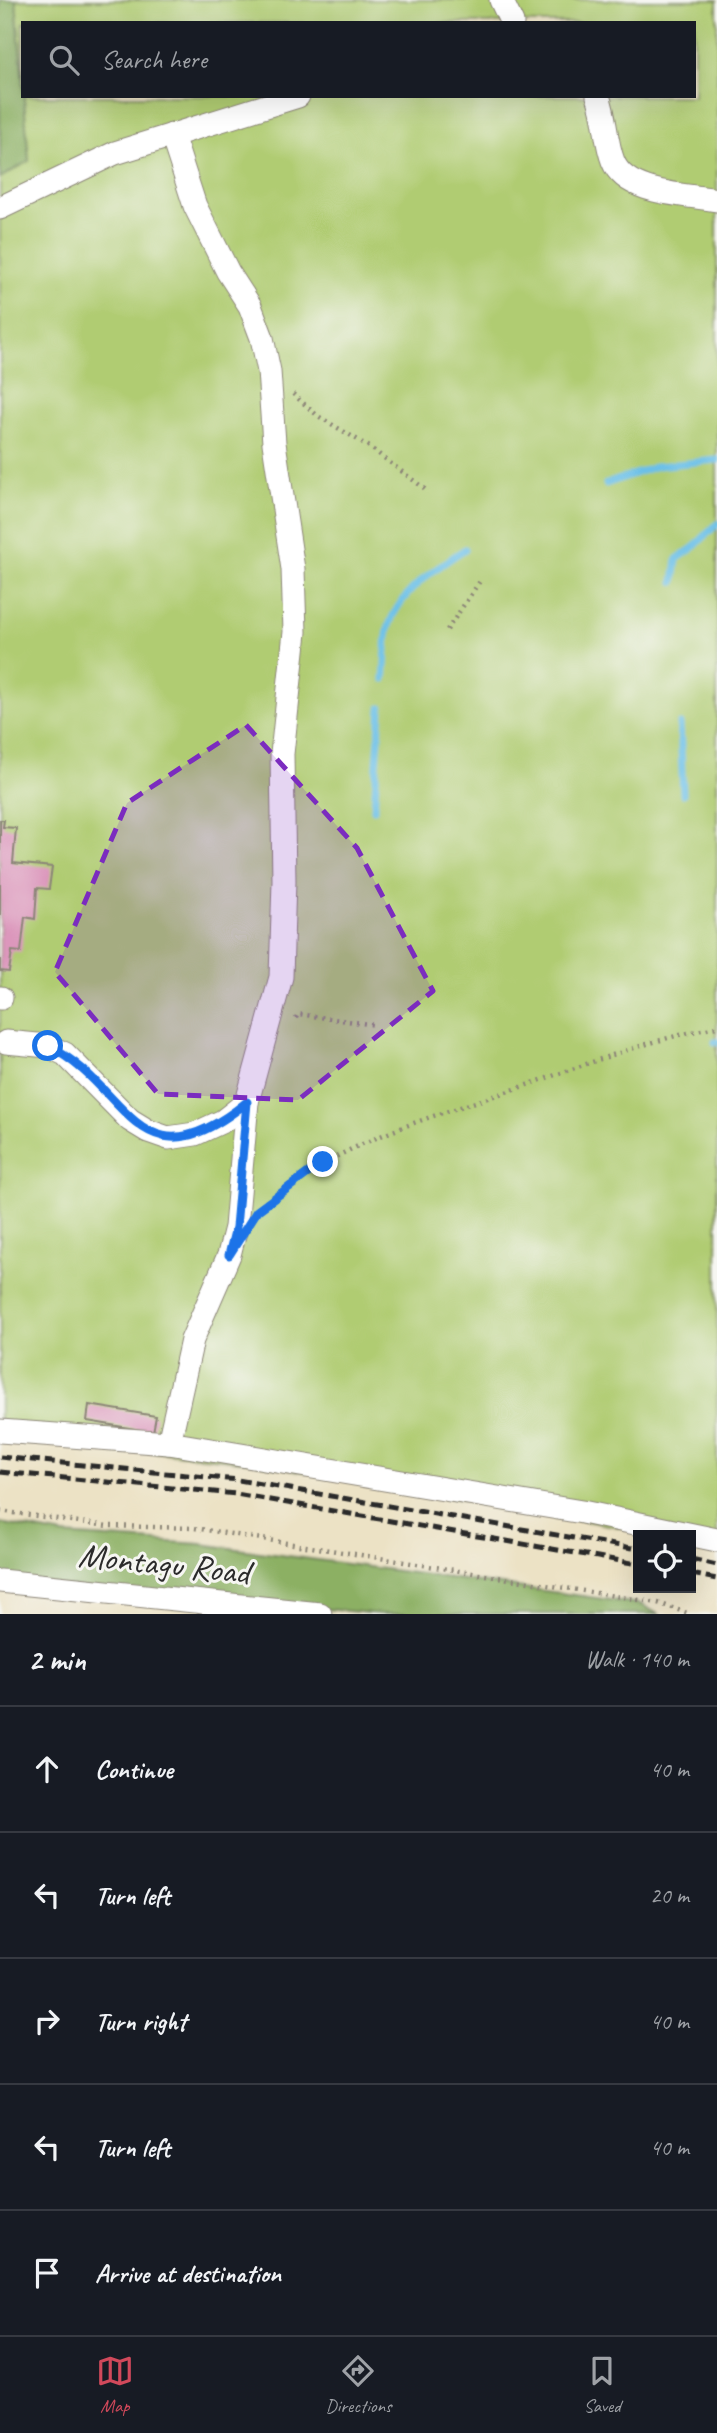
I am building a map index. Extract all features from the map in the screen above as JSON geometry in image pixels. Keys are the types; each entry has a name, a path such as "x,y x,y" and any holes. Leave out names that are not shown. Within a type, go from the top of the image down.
{"street":[{"path":"501,0 511,21"},
{"path":"0,208 115,152 292,98"},
{"path":"598,98 614,163 621,174 647,187 717,201"},
{"path":"169,1443 191,1340 229,1255 236,1227 247,1102 281,977 284,881 282,754 295,632 293,569 262,338 250,306 228,272 195,206 172,135"},
{"path":"6,1042 48,1046 65,1054 130,1120 168,1138 195,1134 223,1121 247,1102"},
{"path":"0,1431 169,1443 582,1511 717,1540"},
{"name":"Montagu Road","path":"0,1581 192,1608 320,1614"}],"path":[{"path":"291,392 318,416 368,446 425,489"},
{"path":"447,630 482,578"},
{"path":"294,1023 298,1014 376,1025"},
{"path":"257,1211 294,1180 352,1146 590,1062 690,1032 717,1027"},
{"path":"0,1511 108,1526 194,1528 658,1603 690,1614"}],"highlighted area":[{"path":"246,725 357,848 433,991 298,1100 158,1094 55,972 127,803"}],"green space":[{"path":"0,0 717,0 717,1544 696,1540 696,1530 637,1530 243,1461 0,1436"},
{"path":"0,0 16,0 21,98 24,98 29,161 0,178"},
{"path":"0,1523 63,1535 201,1544 640,1604 658,1614 381,1614 0,1581"}],"building":[{"path":"0,820 4,820 3,827 16,828 13,863 52,867 49,889 37,888 35,919 25,917 21,952 12,951 9,972 0,971"},
{"path":"89,1405 156,1416 153,1432 87,1421"}],"waterway":[{"path":"606,484 657,466 717,460"},
{"path":"674,582 677,559 693,548 717,524"},
{"path":"384,679 388,630 399,605 419,583 465,549"},
{"path":"374,809 381,708"},
{"path":"680,724 683,794"}],"railway":[{"path":"0,1457 238,1480 633,1548"},
{"path":"0,1472 236,1494 633,1563"},
{"path":"696,1560 717,1565"},
{"path":"696,1575 717,1579"}],"route":[{"path":"48,1046 65,1054 130,1120 148,1131 168,1138 195,1134 223,1121 247,1102 236,1227 229,1255 257,1211 294,1180 323,1162"}]}
